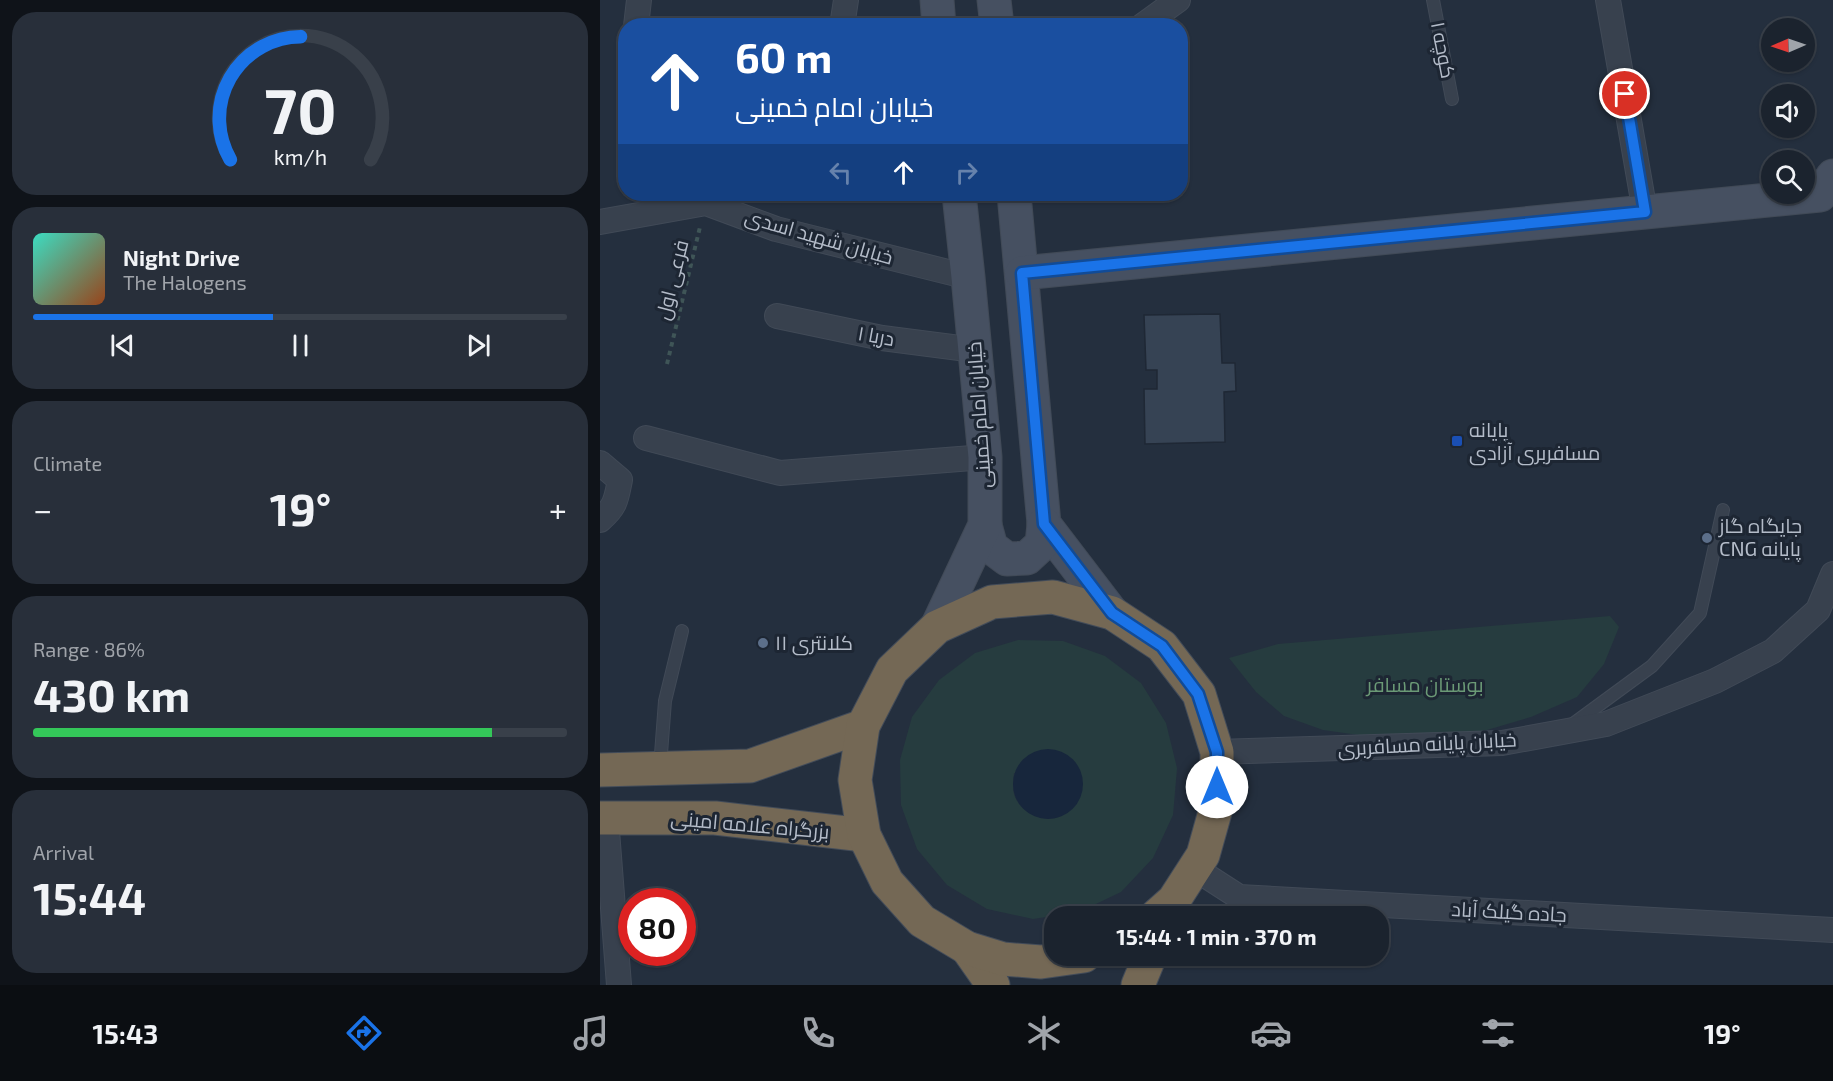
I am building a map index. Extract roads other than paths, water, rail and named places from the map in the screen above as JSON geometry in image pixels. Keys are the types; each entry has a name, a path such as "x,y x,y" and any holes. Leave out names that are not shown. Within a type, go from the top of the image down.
{"highway":[{"path":"1044,962 1003,959 967,948 922,921 887,882 864,835 855,780 863,726 892,670 937,627 992,602 1053,597 1112,613 1162,646 1198,694 1217,752 1217,805 1203,855 1169,906"},
{"path":"603,768 750,766 863,726"},
{"name":"بزرگراه علامه امینی","path":"603,818 715,818 864,835"},
{"path":"967,948 993,985"},
{"path":"1138,985 1146,966"}],"main road":[{"path":"936,0 938,18"},
{"path":"994,0 996,18"},
{"path":"1022,273 1829,194"},
{"name":"خیابان امام خمینی","path":"937,627 985,525 985,457 960,201"},
{"path":"985,525 991,547 1007,560 1027,558 1042,544 1044,524 1015,201"},
{"path":"1044,524 1112,613"}],"street":[{"path":"637,18 639,0"},
{"path":"843,18 846,0"},
{"path":"1154,18 1178,0"},
{"path":"1608,0 1645,212"},
{"name":"خیابان شهید اسدی","path":"600,222 706,203 776,229 968,277"},
{"name":"دریا ۱","path":"777,316 882,338 975,350"},
{"path":"646,438 780,473 985,457"},
{"path":"600,463 620,480 611,511 600,520"},
{"name":"خیابان پایانه مسافربری","path":"1217,752 1502,743 1606,724 1715,681 1773,651 1818,610 1833,574"},
{"path":"603,818 620,985"},
{"name":"جاده گیلک آباد","path":"1194,868 1239,897 1833,930"}],"lane":[{"name":"کوچه ۱","path":"1433,0 1452,99"},
{"path":"1564,732 1652,666 1700,613 1723,510"},
{"path":"660,768 665,701 682,631"}],"water":[{"path":"1048,749 1061,752 1073,759 1080,771 1083,784 1080,797 1073,809 1061,816 1048,819 1035,816 1023,809 1016,797 1013,784 1016,771 1023,759 1035,752"}],"place":[{"name":"پایانه مسافربری آزادی","path":"1457,441"},
{"name":"جایگاه گاز CNG پایانه","path":"1707,538"},
{"name":"کلانتری ۱۱","path":"763,643"}],"park label":[{"name":"بوستان مسافر","path":"1425,685"}]}
